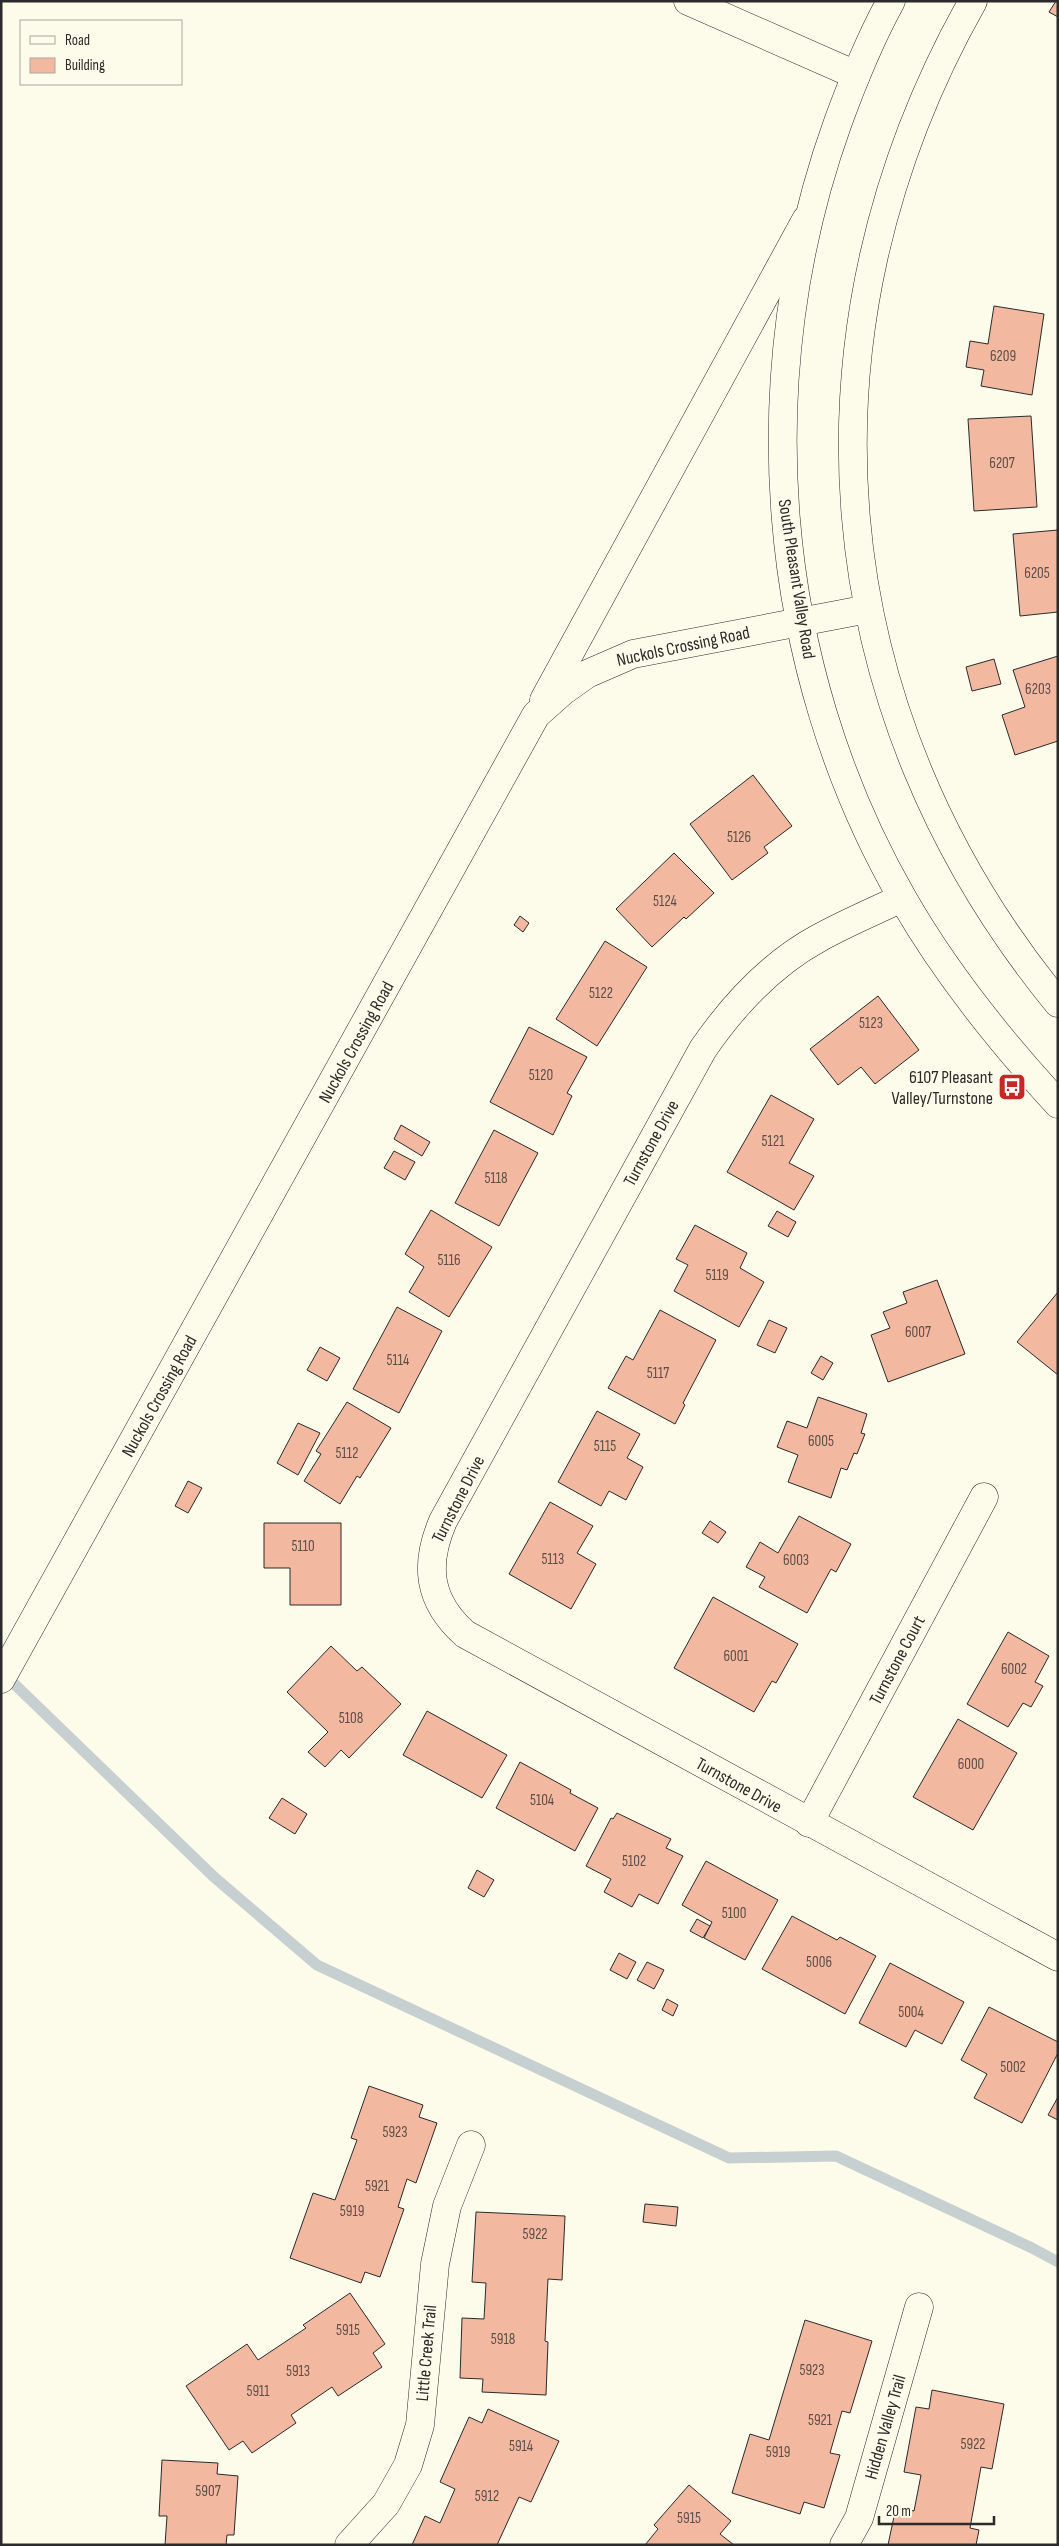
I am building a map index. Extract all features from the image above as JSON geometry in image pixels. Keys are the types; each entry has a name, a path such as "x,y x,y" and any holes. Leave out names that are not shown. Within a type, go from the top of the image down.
{"street":[{"path":"688,1 856,75"},
{"name":"South Pleasant Valley Road","path":"891,1 856,75 826,156 809,215 793,293 786,353 782,420 783,482 787,531 800,621 815,688 839,761 868,830 902,898 946,968 982,1018 1058,1104"},
{"path":"974,1 944,55 916,116 897,167 875,248 865,296 857,351 853,412 853,463 858,542 868,609 889,693 916,770 948,838 982,901 1024,962 1058,1003"},
{"path":"536,715 809,215"},
{"name":"Nuckols Crossing Road","path":"1,1679 536,715 563,691 587,674 633,654 868,609"},
{"name":"Turnstone Drive","path":"902,898 819,938 784,961 750,991 725,1018 703,1049 448,1513 436,1537 431,1569 434,1587 441,1606 451,1622 464,1634 1058,1957"},
{"name":"Turnstone Court","path":"809,1823 984,1497"},
{"name":"Little Creek Trail","path":"349,2545 386,2504 408,2465 420,2425 435,2264 447,2206 471,2145"},
{"name":"Hidden Valley Trail","path":"844,2545 858,2518 919,2307"}],"building":[{"path":"1056,1 1058,1 1058,17 1049,12"},
{"path":"994,306 1044,314 1032,395 981,386 984,370 966,367 970,341 988,344"},
{"path":"1031,416 1037,507 974,511 968,419"},
{"path":"1058,530 1058,612 1020,616 1013,534"},
{"path":"1058,656 1058,741 1015,755 1002,715 1025,707 1013,670"},
{"path":"994,659 1001,684 972,691 966,667"},
{"path":"753,775 792,826 764,847 768,853 732,880 690,824"},
{"path":"674,853 714,893 686,919 684,917 652,947 616,909"},
{"path":"520,916 529,923 523,932 514,925"},
{"path":"605,941 647,967 597,1046 556,1019"},
{"path":"878,996 919,1050 875,1084 861,1067 838,1085 810,1049"},
{"path":"529,1027 587,1057 567,1093 572,1096 553,1135 490,1102"},
{"path":"771,1095 814,1119 789,1163 814,1176 794,1210 727,1172"},
{"path":"401,1125 430,1142 422,1156 394,1139"},
{"path":"494,1130 538,1153 499,1226 455,1203"},
{"path":"394,1151 415,1162 405,1180 384,1168"},
{"path":"431,1210 492,1247 449,1317 409,1292 424,1267 405,1254"},
{"path":"777,1211 796,1222 788,1237 768,1226"},
{"path":"695,1225 747,1253 740,1268 764,1282 739,1327 674,1291 688,1265 676,1259"},
{"path":"937,1280 965,1354 888,1382 871,1335 890,1328 883,1312 907,1303 903,1292"},
{"path":"1058,1292 1058,1375 1017,1342"},
{"path":"397,1307 442,1331 399,1413 353,1389"},
{"path":"660,1310 716,1340 683,1403 685,1405 675,1424 608,1388 626,1356 633,1360"},
{"path":"769,1320 787,1328 775,1353 757,1345"},
{"path":"320,1347 340,1358 327,1381 307,1370"},
{"path":"821,1356 833,1363 823,1380 811,1373"},
{"path":"818,1397 867,1414 861,1433 865,1434 857,1454 854,1453 847,1470 841,1468 831,1498 788,1482 798,1455 777,1447 787,1421 807,1428"},
{"path":"347,1402 391,1428 360,1478 357,1476 340,1504 304,1481 321,1454 316,1451"},
{"path":"597,1411 640,1434 627,1458 643,1467 626,1500 609,1491 601,1506 558,1482"},
{"path":"298,1423 320,1433 298,1475 277,1463"},
{"path":"188,1481 202,1488 188,1513 175,1506"},
{"path":"550,1502 593,1526 577,1553 596,1564 571,1609 509,1574"},
{"path":"799,1516 851,1544 836,1572 831,1569 807,1613 759,1587 765,1577 746,1567 760,1542 778,1553"},
{"path":"710,1521 726,1532 718,1543 702,1533"},
{"path":"264,1523 341,1523 341,1605 290,1605 290,1568 264,1568"},
{"path":"713,1597 798,1644 776,1683 772,1681 754,1712 674,1668"},
{"path":"1008,1632 1049,1656 1035,1682 1043,1686 1031,1707 1023,1703 1008,1727 967,1704"},
{"path":"331,1646 357,1671 362,1667 401,1704 349,1758 341,1750 325,1767 308,1752 328,1732 287,1692"},
{"path":"427,1711 507,1755 482,1798 403,1755"},
{"path":"958,1719 1017,1753 973,1830 913,1797"},
{"path":"520,1762 571,1790 570,1793 598,1808 575,1851 496,1808"},
{"path":"282,1798 307,1814 295,1834 269,1818"},
{"path":"617,1813 671,1839 666,1848 683,1856 658,1904 639,1894 632,1907 604,1892 611,1879 586,1866 611,1818 613,1819"},
{"path":"706,1861 778,1900 745,1960 704,1938 712,1922 682,1905"},
{"path":"477,1870 494,1880 484,1897 468,1888"},
{"path":"792,1916 837,1940 840,1937 876,1956 845,2014 762,1969"},
{"path":"697,1919 710,1926 703,1938 690,1931"},
{"path":"619,1953 636,1962 627,1979 610,1970"},
{"path":"647,1962 664,1970 654,1989 637,1980"},
{"path":"890,1963 964,2002 942,2044 915,2030 906,2047 859,2023"},
{"path":"667,1999 678,2005 673,2016 662,2010"},
{"path":"989,2007 1058,2042 1058,2053 1022,2123 974,2098 987,2074 961,2060"},
{"path":"369,2086 423,2105 419,2117 437,2123 416,2183 407,2179 398,2207 404,2209 380,2277 365,2272 361,2283 290,2258 313,2193 335,2200 357,2140 351,2138"},
{"path":"1058,2097 1058,2120 1048,2115"},
{"path":"645,2204 678,2207 676,2226 643,2222"},
{"path":"476,2212 565,2216 562,2280 548,2279 545,2341 548,2342 546,2395 482,2392 483,2379 460,2378 462,2318 484,2319 486,2283 472,2282"},
{"path":"350,2293 385,2344 373,2353 382,2367 338,2396 332,2387 291,2415 296,2423 252,2453 243,2441 229,2450 186,2386 247,2344 258,2360 306,2328 303,2325"},
{"path":"805,2320 872,2341 850,2413 842,2411 830,2453 840,2455 824,2508 804,2502 800,2514 732,2493 750,2434 769,2440"},
{"path":"932,2390 1004,2404 992,2469 981,2467 970,2528 979,2530 976,2545 888,2545 896,2507 914,2511 921,2475 904,2472 916,2407 929,2409"},
{"path":"488,2409 559,2441 531,2502 519,2497 497,2545 412,2545 425,2516 440,2523 455,2489 440,2482 469,2417 482,2423"},
{"path":"162,2460 218,2463 217,2474 238,2476 234,2535 227,2535 226,2545 165,2545 167,2516 159,2516"},
{"path":"689,2485 731,2521 720,2534 734,2545 645,2545 658,2529 654,2525"}],"waterway":[{"path":"4,1674 214,1877 317,1965 729,2158 836,2156 1058,2262"}],"place":[{"name":"6107 Pleasant Valley/Turnstone","path":"1012,1087"}]}
